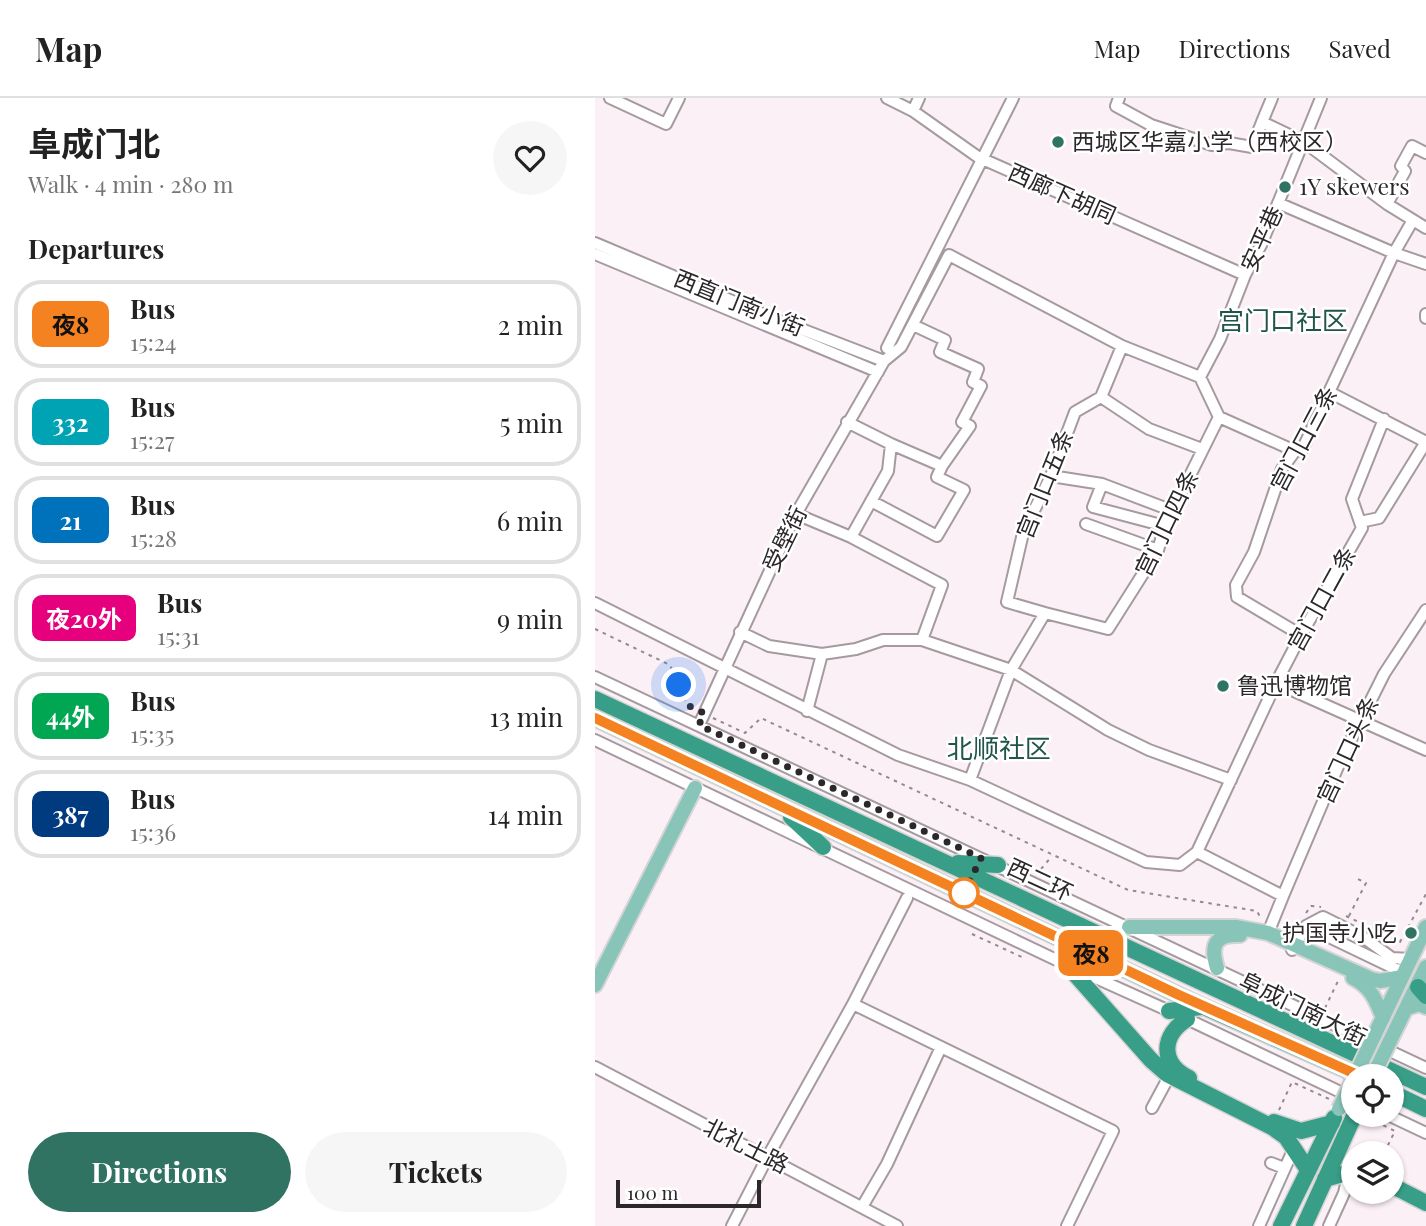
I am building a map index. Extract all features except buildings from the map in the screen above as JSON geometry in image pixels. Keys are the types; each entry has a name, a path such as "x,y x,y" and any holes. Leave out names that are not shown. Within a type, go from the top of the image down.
{"highway":[{"name":"西二环","path":"595,698 1426,1087"},
{"name":"西二环","path":"595,718 1341,1071"},
{"path":"779,806 823,848"},
{"path":"948,862 998,865"},
{"path":"1067,965 1094,992 1151,1060 1167,1074 1272,1127 1286,1137 1308,1170"},
{"path":"1169,1011 1204,1007"},
{"path":"1187,1019 1175,1027 1167,1042 1169,1059 1179,1073 1291,1129 1314,1129 1341,1115"},
{"path":"1404,1098 1426,1109"},
{"path":"1281,1226 1308,1170 1341,1119"},
{"path":"1346,1127 1350,1141"},
{"path":"1304,1226 1346,1133"},
{"path":"1325,1179 1341,1173"},
{"path":"1404,1182 1426,1192"},
{"path":"1404,1192 1426,1203"}],"main road":[{"path":"595,985 695,788"},
{"path":"1129,927 1269,929 1294,947 1368,987 1383,1018"},
{"path":"1362,1064 1426,927"},
{"path":"1217,968 1212,953 1216,941 1227,934 1269,940 1294,947 1371,979 1380,981 1403,975"},
{"path":"1379,1064 1406,1008 1422,991 1426,967"},
{"path":"1406,1008 1419,1004 1426,1007"}],"street":[{"path":"610,98 666,124 679,98"},
{"name":"西廊下胡同","path":"887,98 913,111 978,157 1245,275"},
{"path":"913,111 919,98"},
{"path":"887,348 1013,98"},
{"path":"1119,98 1116,106 1151,125 1213,145 1229,143 1252,147 1272,98"},
{"name":"安平巷","path":"1200,377 1220,339 1245,275 1261,245 1321,98"},
{"path":"1262,122 1304,142 1387,204 1426,228"},
{"path":"1387,204 1405,171 1401,166 1412,146 1426,153"},
{"path":"1278,203 1426,264"},
{"name":"宫门口三条","path":"1301,635 1237,597 1235,586 1254,552 1282,469 1295,451 1302,450 1394,253 1413,220"},
{"name":"西直门南小街","path":"595,243 770,317 884,360"},
{"name":"西直门南小街","path":"595,254 878,372"},
{"name":"受壁街","path":"699,725 796,514 884,360 901,347 949,255 1122,346"},
{"path":"871,501 937,536 964,490 937,477 941,466 970,426 962,422 981,386 973,382 978,369 940,352 945,340 913,325"},
{"path":"1202,449 1149,429 1101,397 1122,346 1200,377 1219,416 1295,451"},
{"path":"1329,392 1426,442 1379,518 1360,523"},
{"name":"宫门口五条","path":"1045,613 1007,602 1023,533 1051,476 1075,412 1101,397"},
{"name":"宫门口四条","path":"1045,613 1108,629 1158,550 1165,526 1219,416"},
{"name":"宫门口二条","path":"1197,852 1276,683 1362,528 1352,499 1384,419"},
{"path":"847,422 941,466"},
{"path":"851,537 888,471 891,444"},
{"path":"1051,476 1102,484 1174,512"},
{"path":"1102,484 1093,507 1165,526"},
{"path":"796,514 851,537 942,584 922,640"},
{"path":"1086,524 1158,550"},
{"path":"595,603 898,755 970,780 1146,862 1180,865 1197,852 1283,897"},
{"name":"宫门口头条","path":"1269,929 1339,764 1384,674 1426,611"},
{"path":"970,780 1011,670 1045,613"},
{"path":"740,632 769,646 822,654 856,649 883,640 922,640 1011,670 1108,730 1149,750 1231,780"},
{"path":"807,710 822,654"},
{"name":"阜成门南大街","path":"595,677 1426,1068"},
{"path":"1276,683 1426,750"},
{"path":"595,740 1341,1092"},
{"path":"732,1226 853,1004 907,898"},
{"path":"1294,947 1305,926 1323,917 1363,937 1391,958 1411,958"},
{"path":"1305,926 1403,975"},
{"path":"853,1004 1113,1131 1067,1226"},
{"path":"862,1207 887,1164 941,1047"},
{"name":"北礼士路","path":"595,1067 897,1226"},
{"path":"1152,1108 1166,1082"},
{"path":"1404,1123 1426,1133"},
{"path":"1259,1226 1294,1148"},
{"path":"1271,1163 1285,1168"},
{"path":"1329,1226 1341,1200"}],"path":[{"path":"595,629 670,665 687,705 744,733 761,718 1128,890 1257,911 1269,929"},
{"path":"1041,869 1053,855"},
{"path":"1356,878 1366,883 1348,917 1399,942 1426,894"},
{"path":"972,934 1026,960"},
{"path":"1322,1014 1338,981"},
{"path":"1278,1111 1292,1082 1341,1111"},
{"path":"1384,1127 1395,1131 1390,1141"}],"bus line":[{"name":"夜8","path":"595,718 1179,995 1341,1067"}],"place":[{"name":"西城区华嘉小学（西校区）","path":"1058,142"},
{"name":"1Y skewers","path":"1285,187"},
{"name":"鲁迅博物馆","path":"1223,686"},
{"name":"护国寺小吃","path":"1411,933"}],"district":[{"name":"宫门口社区","path":"1283,321"},
{"name":"北顺社区","path":"999,749"}],"route":[{"path":"679,685 687,705 704,713 699,725 981,858 964,893"}]}
